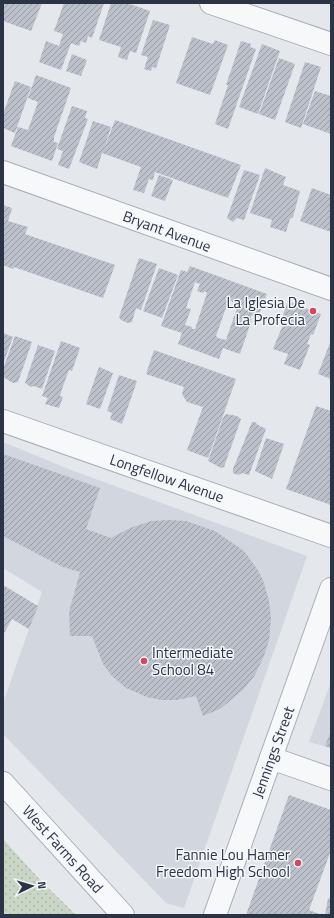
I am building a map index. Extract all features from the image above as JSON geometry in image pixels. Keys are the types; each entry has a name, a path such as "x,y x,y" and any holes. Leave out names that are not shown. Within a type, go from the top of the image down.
{"street":[{"path":"211,3 331,44"},
{"name":"Bryant Avenue","path":"3,172 331,290"},
{"name":"Longfellow Avenue","path":"3,421 331,536"},
{"name":"Jennings Street","path":"215,915 331,589"},
{"path":"271,758 331,780"},
{"name":"West Farms Road","path":"3,783 123,915"}],"shaded area":[{"name":"Intermediate School 84","path":"3,442 71,470 307,556 184,908 166,903 3,734 3,703 42,592 3,568"},
{"path":"331,682 331,748 309,742"}],"green space":[{"path":"3,839 42,882 76,915 3,915"}],"building":[{"path":"3,3 42,3 31,31 3,21"},
{"path":"64,3 104,3 92,38 88,36 86,43 81,41 79,46 71,43 61,70 39,62 46,41 59,46 63,34 54,31"},
{"path":"111,3 127,3 150,11 136,53 130,51 127,60 118,57 121,47 99,40"},
{"path":"153,20 170,25 156,68 152,67 151,71 144,69 148,57 141,55"},
{"path":"192,37 213,44 215,40 228,45 210,95 176,83"},
{"path":"241,41 251,44 250,47 256,49 228,129 215,124"},
{"path":"262,44 280,51 258,114 239,107"},
{"path":"72,54 87,60 81,76 66,71"},
{"path":"279,58 295,64 275,120 259,114"},
{"path":"305,62 321,67 301,128 285,122"},
{"path":"36,75 71,88 54,137 54,142 58,143 52,161 11,146 18,127 28,130 38,102 28,98"},
{"path":"15,81 31,87 15,133 3,128 3,114"},
{"path":"315,91 331,96 331,134 303,124"},
{"path":"72,106 87,111 85,118 88,119 69,169 58,165 63,151 57,149"},
{"path":"115,120 241,165 228,198 155,172 153,180 149,179 144,193 133,190 141,167 102,153 97,169 79,162 93,121 111,127 104,149"},
{"path":"265,168 286,177 283,185 300,191 293,217 290,219 286,232 270,227 272,220 250,213"},
{"path":"244,170 260,175 244,220 237,218 233,222 227,218"},
{"path":"159,175 173,180 165,201 151,196"},
{"path":"312,188 331,195 331,232 300,221"},
{"path":"3,205 12,208 8,221 28,227 25,234 115,265 103,298 14,267 13,269 3,265"},
{"path":"139,258 157,264 141,310 136,308 132,322 128,323 121,320 119,317"},
{"path":"190,266 267,294 258,317 252,315 250,319 252,319 240,354 223,348 219,359 178,344 182,333 161,326 181,270 187,272","holes":["195,282 200,284 197,291 203,293 205,291 207,293 195,329 192,329 192,327 185,325 191,309 186,308","231,301 238,305 226,340 216,336 228,302"]},
{"path":"159,268 178,275 162,318 143,311"},
{"path":"288,301 321,314 313,335 311,334 307,344 310,345 300,370 284,364 288,354 273,349 283,325 280,323"},
{"path":"3,333 13,337 3,364"},
{"path":"15,336 32,342 18,382 13,383 3,377 3,369"},
{"path":"331,340 331,379 318,374"},
{"path":"61,341 80,348 72,371 69,370 62,389 60,396 63,397 59,408 45,404 48,398 42,396"},
{"path":"38,345 55,351 42,389 34,386 31,387 25,383"},
{"path":"154,350 236,379 208,458 187,450 203,407 187,402 182,394 184,387 146,374"},
{"path":"99,367 113,373 100,409 86,404"},
{"path":"119,375 137,381 122,424 110,419 112,413 107,411"},
{"path":"316,406 331,411 331,505 286,489"},
{"path":"226,414 237,416 241,419 224,467 221,468 208,461 223,418"},
{"path":"252,422 255,422 266,429 249,475 242,473 238,475 233,473 233,469"},
{"path":"266,438 284,444 272,479 255,471"},
{"path":"3,454 100,488 86,529 111,538 130,528 151,521 186,521 215,531 244,551 263,580 269,601 271,618 269,640 264,656 255,675 244,689 220,709 203,716 196,696 177,700 162,700 147,697 126,688 112,676 103,664 92,636 70,636 69,612 80,572 63,567 3,536"},
{"path":"3,585 38,606 29,629 12,619 3,635"},
{"path":"331,731 331,748 325,746"},
{"name":"Fannie Lou Hamer Freedom High School","path":"289,795 331,810 331,850 309,910 322,915 246,915"},
{"path":"328,898 331,899 331,915 325,915"}],"place":[{"name":"La Iglesia De La Profecia","path":"313,311"},
{"name":"Intermediate School 84","path":"144,661"},
{"name":"Fannie Lou Hamer Freedom High School","path":"298,863"}]}
